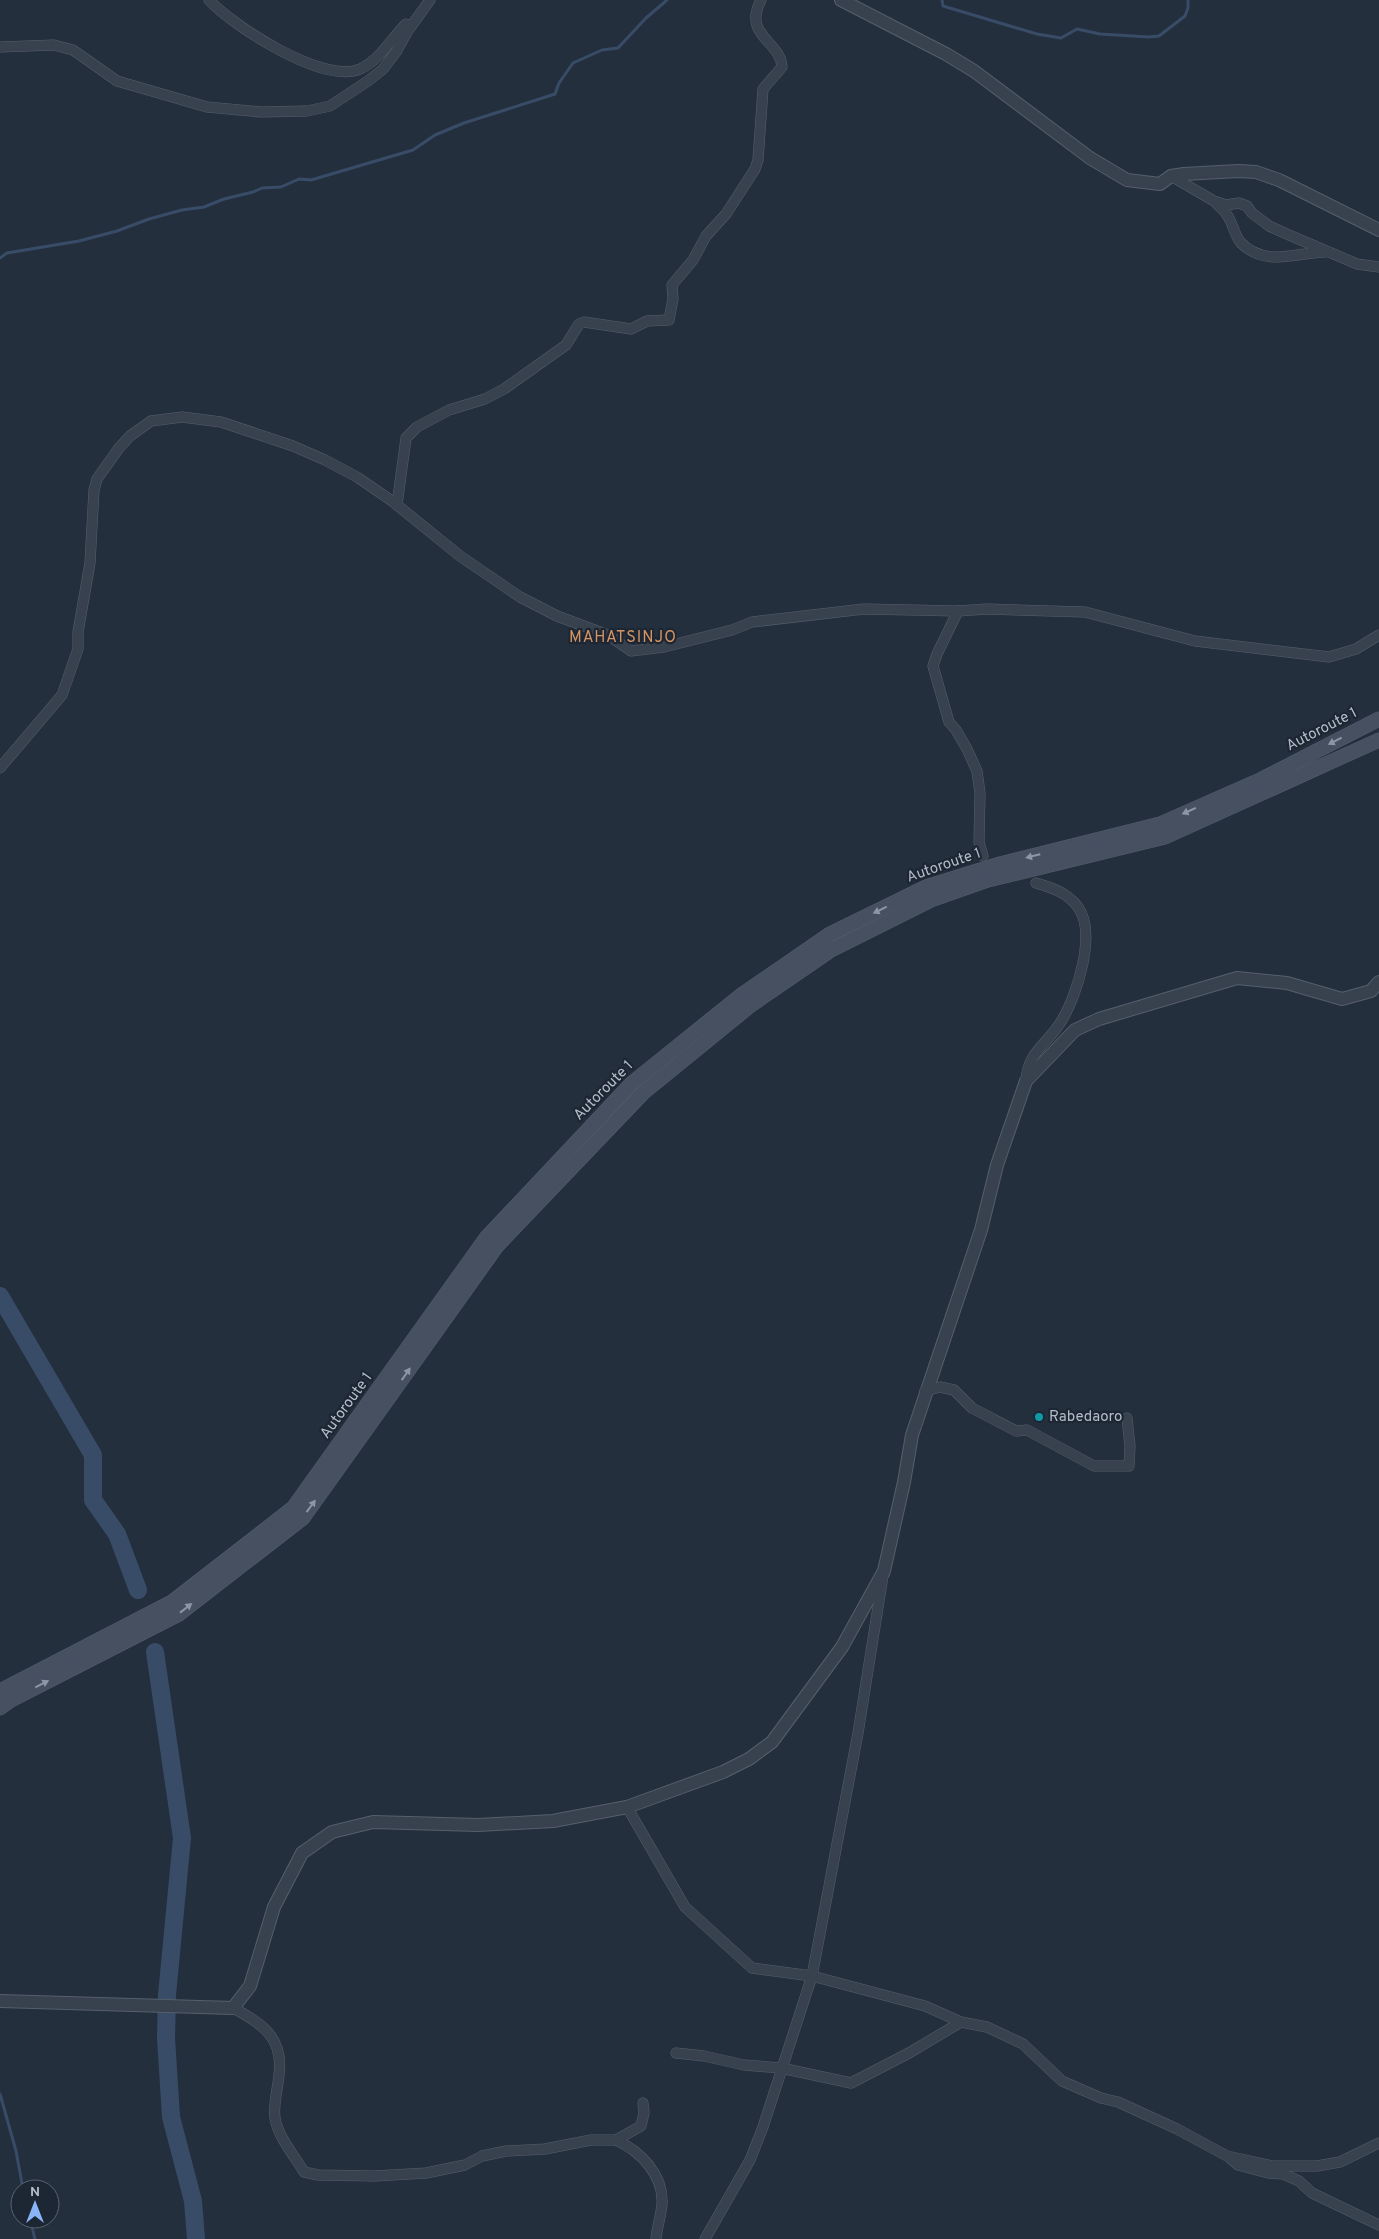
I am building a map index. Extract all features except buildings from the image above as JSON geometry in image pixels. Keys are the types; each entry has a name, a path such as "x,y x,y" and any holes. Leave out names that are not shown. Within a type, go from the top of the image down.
{"main road":[{"name":"Autoroute 1","path":"0,1691 172,1602 293,1508 486,1238 632,1083 740,996 830,934 926,887 1000,864 1160,824 1262,779 1379,719"},
{"name":"Autoroute 1","path":"0,1708 11,1700 179,1614 303,1518 497,1246 643,1093 751,1005 831,950 931,900 988,880 1165,837 1379,740"}],"street":[{"path":"209,0 262,40 298,61 334,72 359,70 389,47 404,26 419,15"},
{"path":"0,47 54,45 73,50 117,81 207,107 261,112 307,110 330,106 383,69 430,0"},
{"path":"397,505 406,438 417,427 449,410 485,399 504,389 566,345 579,324 584,322 631,329 647,321 669,320 673,298 672,285 693,260 706,236 726,214 758,160 763,89 782,67 782,61 770,42 762,38 757,24 761,0"},
{"path":"841,0 939,50 974,71 1090,158 1127,180 1160,184 1172,176 1217,171 1256,172 1279,180 1379,230"},
{"path":"1172,176 1214,201 1226,205 1239,204 1247,206 1252,213 1269,226 1328,252 1357,264 1379,267"},
{"path":"1214,201 1227,214 1240,242 1257,254 1269,258 1304,252 1328,252"},
{"path":"0,768 62,695 78,649 78,632 90,563 94,490 97,479 130,436 151,421 182,417 220,422 257,433 325,460 357,477 397,505 460,556 520,597 557,616 608,635 631,651 664,646 732,630 752,622 864,609 958,612 987,609 1085,612 1195,641 1329,657 1356,649 1379,635"},
{"path":"958,612 937,654 934,666 949,722 967,749 977,772 980,793 978,842 984,856"},
{"path":"705,2239 750,2160 763,2127 812,1976 858,1732 884,1571 904,1482 912,1435 925,1391 941,1350 981,1230 997,1165 1026,1081 1028,1063 1062,1021 1076,991 1086,933 1080,912 1059,890 1036,883"},
{"path":"1026,1081 1075,1030 1099,1019 1237,978 1287,983 1342,999 1370,991 1379,982"},
{"path":"925,1391 940,1387 954,1390 972,1408 1016,1431 1027,1430 1094,1466 1129,1466 1130,1446 1127,1418"},
{"path":"233,2008 250,1986 274,1907 302,1852 332,1832 373,1822 478,1824 553,1821 627,1807 723,1772 749,1759 772,1742 842,1646 884,1571"},
{"path":"627,1807 684,1907 752,1968 812,1976 925,2006 961,2022 986,2027 1023,2044 1062,2080 1101,2098 1118,2102 1177,2129 1227,2156 1238,2165 1268,2173 1284,2174 1299,2181 1312,2193 1379,2225"},
{"path":"0,2001 233,2008 257,2021 272,2037 280,2072 275,2118 284,2139 304,2172 318,2175 376,2176 426,2173 465,2165 482,2156 506,2151 545,2149 591,2140 616,2140 625,2144 649,2163 658,2183 662,2202 656,2239"},
{"path":"676,2053 704,2056 744,2065 781,2068 851,2083 909,2053 961,2022"},
{"path":"616,2140 641,2126 644,2113 643,2103"},
{"path":"1227,2156 1273,2166 1317,2166 1340,2162 1379,2143"}],"waterway":[{"path":"0,258 7,253 79,241 182,210 204,207 262,188 281,187 299,179 311,180 413,150 435,135 464,123 555,94 559,83 573,63 602,50 618,48 646,18 667,0"},
{"path":"942,0 943,6 1037,34 1061,38 1077,29 1100,34 1159,36 1185,16 1188,0"},
{"path":"0,1296 93,1455 93,1500 117,1534 138,1590"},
{"path":"155,1652 182,1838 167,1995 166,2038 171,2117 193,2201 196,2239"},
{"path":"0,2094 16,2151 21,2179"},
{"path":"32,2229 35,2239"}],"place":[{"name":"Rabedaoro","path":"1039,1417"}],"district":[{"name":"MAHATSINJO","path":"623,638"}]}
